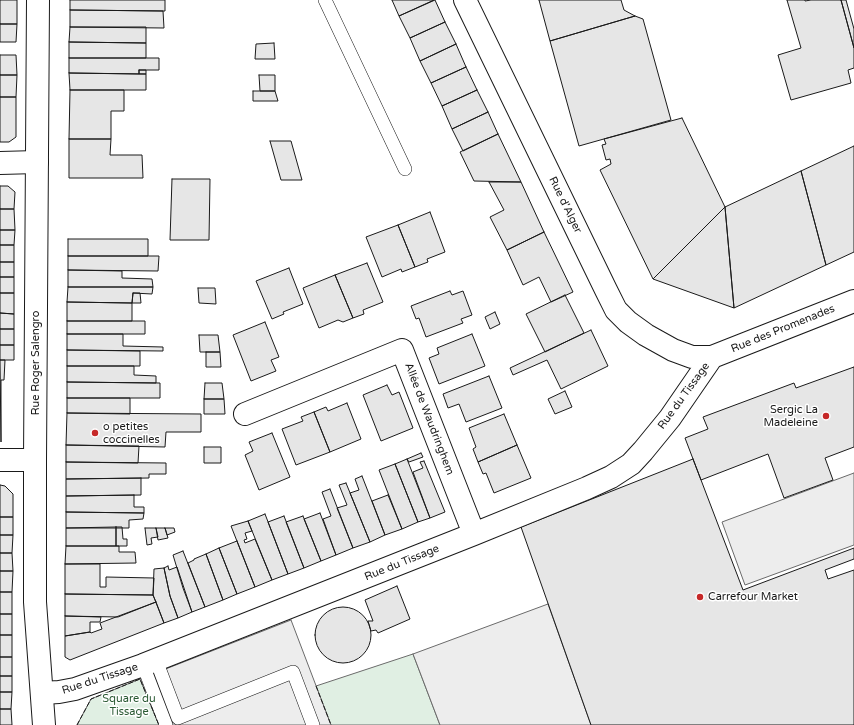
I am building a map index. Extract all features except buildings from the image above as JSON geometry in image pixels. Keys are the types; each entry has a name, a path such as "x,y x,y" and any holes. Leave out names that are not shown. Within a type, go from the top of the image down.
{"street":[{"name":"Rue Roger Salengro","path":"38,0 35,602 44,725"},
{"name":"Rue d'Alger","path":"465,0 616,310 628,322 646,335 673,350 692,357 712,357"},
{"path":"0,163 37,162"},
{"name":"Rue des Promenades","path":"712,357 854,301"},
{"name":"Allée de Waudringhem","path":"245,414 402,350 474,534"},
{"name":"Rue du Tissage","path":"42,693 75,689 150,663 474,534 611,477 631,464 670,418 712,357"},
{"path":"0,460 35,460"}],"lane":[{"path":"325,0 405,169"},
{"path":"150,663 166,725"},
{"path":"150,663 178,718 293,672 313,725"}],"green space":[{"path":"413,654 440,725 331,725 316,686"},
{"name":"Square du Tissage","path":"140,679 159,725 77,725 91,699"}],"shaded area":[{"path":"854,473 854,545 745,585 722,522"},
{"path":"548,604 591,725 440,725 413,654"},
{"path":"291,620 331,725 159,725 140,679"}],"fence":[{"path":"77,725 91,699 140,679 159,725"},
{"path":"316,686 331,725"}],"place":[{"name":"Sergic La Madeleine","path":"826,416"},
{"name":"o petites coccinelles","path":"95,433"},
{"name":"Carrefour Market","path":"700,597"}]}
